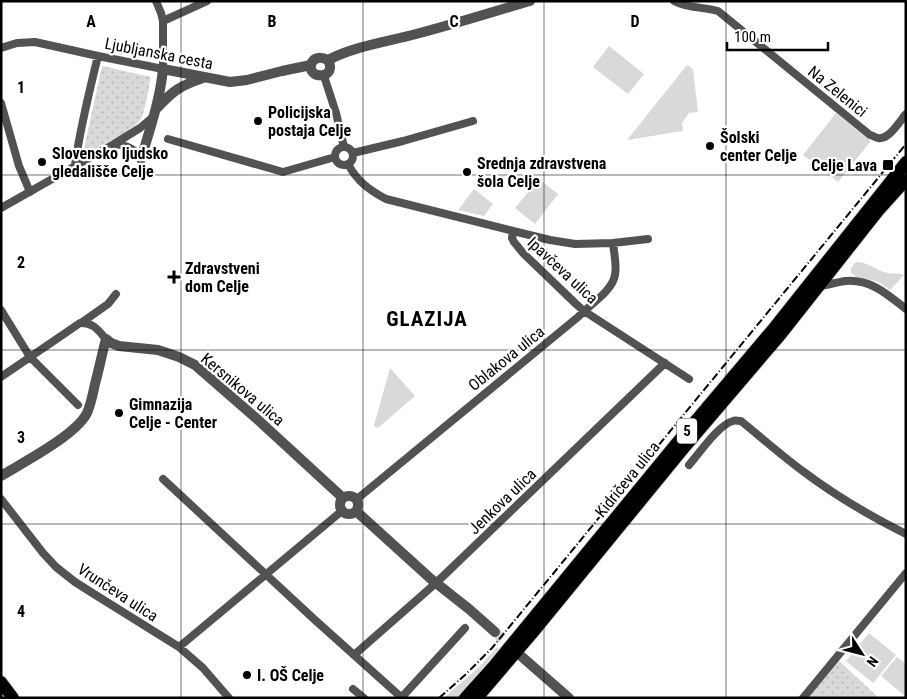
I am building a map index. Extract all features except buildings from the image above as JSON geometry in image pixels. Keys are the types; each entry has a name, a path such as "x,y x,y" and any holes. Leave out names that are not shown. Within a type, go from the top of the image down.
{"main road":[{"name":"Kidričeva ulica","path":"465,698 774,328 906,162"},
{"name":"Kidričeva ulica","path":"477,698 819,286 878,211 905,185"},
{"path":"1,682 14,698"}],"street":[{"path":"141,159 162,84 163,21 156,1"},
{"path":"163,21 207,1"},
{"name":"Ljubljanska cesta","path":"1,48 17,42 29,41 230,82 311,65 318,58 323,57 328,60 354,49 414,35 530,1"},
{"name":"Na Zelenici","path":"674,1 718,11 877,138 883,138 890,133 906,114"},
{"path":"75,165 98,56"},
{"path":"311,65 314,74 324,76 330,69 328,60"},
{"path":"324,76 336,113 344,147"},
{"path":"1,208 140,128 168,96 179,88 204,77"},
{"path":"1,103 19,166 30,192"},
{"path":"353,153 473,121"},
{"path":"168,139 283,172 335,157"},
{"path":"114,144 131,148 141,159"},
{"path":"344,147 349,148 353,153 353,158 348,164 340,164 335,157 336,152 344,147"},
{"path":"348,164 359,180 370,190 386,199 513,231"},
{"name":"Ipavčeva ulica","path":"613,243 575,244 513,231 512,238 523,253 584,311 689,379"},
{"path":"613,243 648,239"},
{"name":"Oblakova ulica","path":"357,499 607,290 615,276 613,243"},
{"path":"819,286 846,281 870,284 883,291 906,309"},
{"path":"1,377 108,304 116,294"},
{"path":"1,310 30,357 78,405"},
{"path":"1,476 72,431 80,424 87,413 106,339 92,324 80,323"},
{"name":"Kersnikova ulica","path":"106,339 119,346 158,350 195,365 257,418 343,498"},
{"name":"Jenkova ulica","path":"354,655 436,583 665,363"},
{"path":"689,465 714,435 726,424 734,420 741,421 804,472 860,510 906,534"},
{"path":"163,479 402,698 465,628"},
{"path":"350,496 357,499 358,507 356,511 350,514 342,510 340,505 343,498 350,496"},
{"name":"Vrunčeva ulica","path":"1,499 56,568 140,624 179,647 203,668 229,698"},
{"path":"179,647 342,510"},
{"path":"356,511 436,583 495,632"},
{"path":"803,698 906,573"},
{"path":"521,656 569,698"},
{"path":"353,689 364,698"}],"shaded area":[{"path":"609,46 644,74 628,94 593,67"},
{"path":"687,65 693,70 698,112 689,113 682,123 683,131 627,140"},
{"path":"102,66 151,77 145,105 141,119 132,128 89,152 83,153"},
{"path":"836,113 871,141 838,182 803,155"},
{"path":"539,179 558,194 535,224 515,208"},
{"path":"474,189 493,204 484,216 458,210"},
{"path":"856,262 864,263 884,272 904,275 890,290 876,281 853,275 851,271"},
{"path":"390,368 415,396 378,428 374,425"},
{"path":"869,633 896,655 873,683 846,661"},
{"path":"497,647 500,651 460,698 444,698 479,667"},
{"path":"897,657 906,664 906,697 881,676"},
{"path":"838,660 879,698 807,698"}],"tunnel":[{"path":"495,632 514,650"}],"railway":[{"path":"439,698 492,648 906,144"}],"place":[{"name":"Policijska postaja Celje","path":"258,121"},
{"name":"Šolski center Celje","path":"710,146"},
{"name":"Slovensko ljudsko gledališče Celje","path":"42,162"},
{"name":"Celje Lava","path":"888,165"},
{"name":"Srednja zdravstvena šola Celje","path":"467,172"},
{"name":"Zdravstveni dom Celje","path":"174,277"},
{"name":"Gimnazija Celje - Center","path":"119,413"},
{"name":"I. OŠ Celje","path":"247,675"}],"district":[{"name":"GLAZIJA","path":"427,319"}]}
